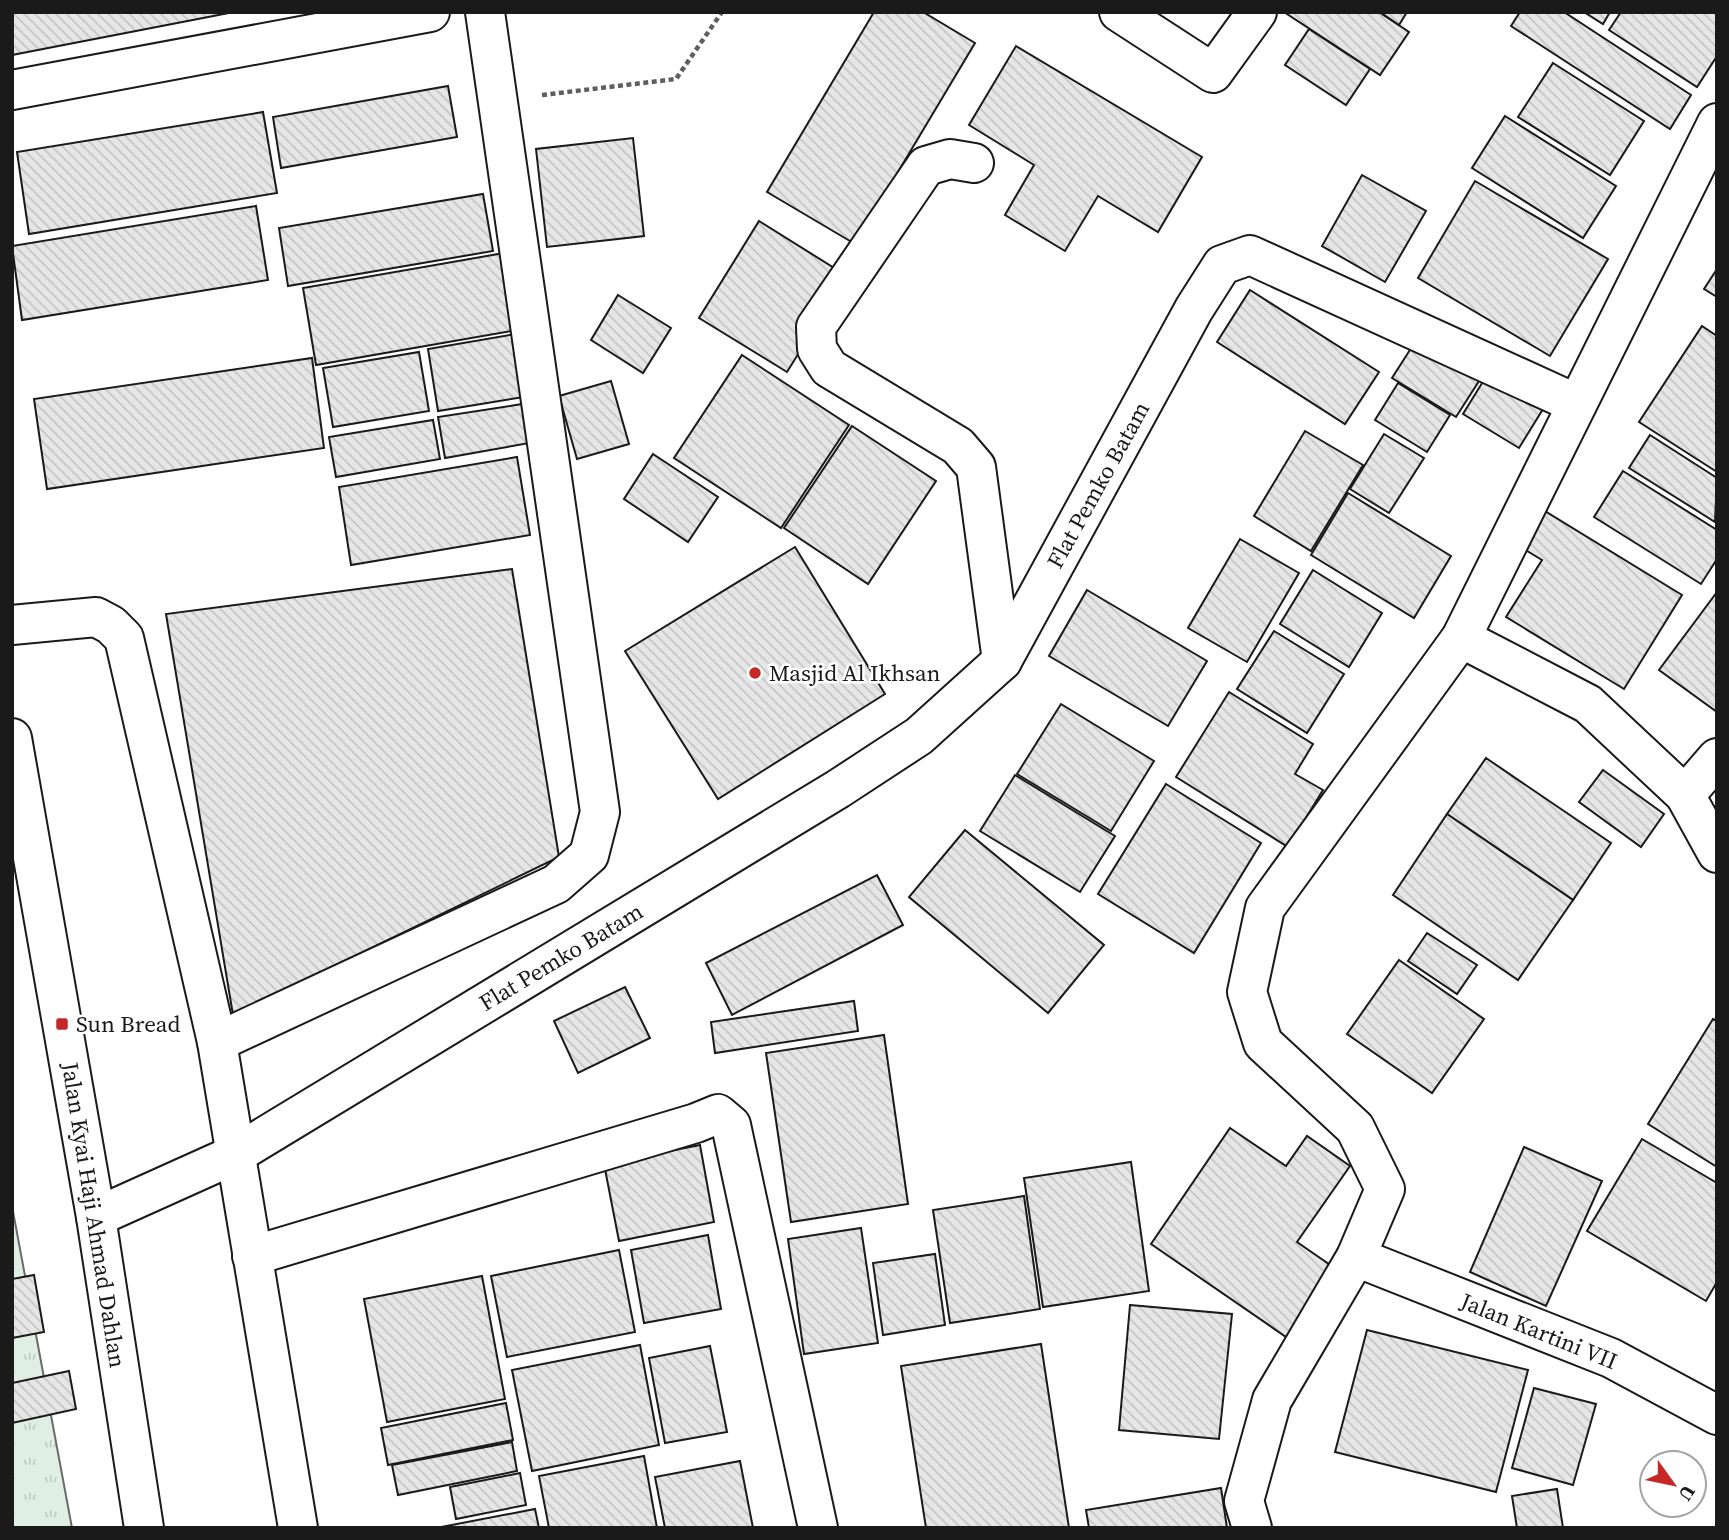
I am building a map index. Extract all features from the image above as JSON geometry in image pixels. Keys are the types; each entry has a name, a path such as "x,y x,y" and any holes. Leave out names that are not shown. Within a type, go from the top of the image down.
{"street":[{"path":"12,90 430,12"},
{"path":"217,1042 555,884 589,855 600,812 485,12"},
{"path":"1119,12 1213,73 1257,12"},
{"path":"1251,1528 1244,1501 1272,1400 1356,1257 1384,1189 1355,1128 1263,1043 1247,992 1265,908 1461,638 1717,123"},
{"path":"974,163 950,159 926,166 816,327 817,348 829,368 958,446 976,467 1002,661"},
{"name":"Flat Pemko Batam","path":"96,1217 236,1154 838,789 919,736 1002,661 1194,309 1222,265 1250,256 1577,404"},
{"path":"12,625 96,617 111,625 124,638 217,1042 298,1528"},
{"path":"1461,638 1588,704 1685,795 1717,853"},
{"name":"Jalan Kyai Haji Ahmad Dahlan","path":"12,738 96,1217 144,1528"},
{"path":"1685,795 1717,758"},
{"path":"252,1256 696,1123 718,1114 731,1125 818,1528"},
{"name":"Jalan Kartini VII","path":"1356,1257 1611,1358 1717,1415"}],"path":[{"path":"498,100 676,79 722,12"}],"green space":[{"path":"12,1206 72,1528 12,1528"}],"building":[{"path":"12,12 234,12 12,55"},
{"path":"874,12 923,12 975,43 855,244 767,192"},
{"path":"1284,12 1379,12 1409,32 1380,75"},
{"path":"1380,12 1407,12 1399,25"},
{"path":"1520,12 1564,12 1691,95 1670,129 1511,26"},
{"path":"1584,12 1610,12 1603,24"},
{"path":"1621,12 1717,12 1717,56 1697,87 1609,30"},
{"path":"1309,29 1370,69 1346,105 1285,65"},
{"path":"1016,46 1202,157 1158,232 1098,196 1065,251 1005,215 1034,165 969,125"},
{"path":"1553,63 1644,121 1610,175 1518,117"},
{"path":"448,86 457,137 281,168 273,117"},
{"path":"263,112 277,193 29,234 17,152"},
{"path":"1505,116 1616,186 1583,238 1472,168"},
{"path":"633,138 644,236 547,247 536,149"},
{"path":"1362,175 1426,211 1385,282 1322,246"},
{"path":"1475,181 1608,259 1550,356 1418,278"},
{"path":"483,194 493,251 288,286 279,228"},
{"path":"256,206 268,280 22,320 12,246"},
{"path":"759,221 847,276 787,372 699,318"},
{"path":"504,253 517,330 316,365 303,288"},
{"path":"1717,269 1717,297 1704,289"},
{"path":"1250,290 1379,372 1345,424 1217,342"},
{"path":"618,295 671,328 643,373 591,340"},
{"path":"1702,326 1717,336 1717,472 1639,422"},
{"path":"521,333 530,396 438,411 428,349"},
{"path":"1415,342 1479,381 1456,417 1392,378"},
{"path":"419,352 429,411 333,427 323,368"},
{"path":"742,355 849,425 781,528 674,458"},
{"path":"312,358 324,448 47,489 34,399"},
{"path":"1487,375 1543,409 1519,448 1463,414"},
{"path":"611,381 629,444 577,459 559,396"},
{"path":"1398,383 1450,415 1427,452 1375,420"},
{"path":"529,403 535,442 445,458 438,417"},
{"path":"433,420 440,459 336,477 329,437"},
{"path":"852,426 936,481 868,584 784,528"},
{"path":"1305,431 1363,465 1311,551 1254,516"},
{"path":"1384,434 1424,458 1389,513 1350,489"},
{"path":"1650,435 1717,478 1715,522 1629,468"},
{"path":"653,454 718,497 688,542 624,499"},
{"path":"517,457 530,535 351,565 339,487"},
{"path":"1623,471 1717,530 1717,559 1701,584 1594,517"},
{"path":"1348,493 1451,556 1414,618 1311,555"},
{"path":"1535,505 1682,595 1624,689 1506,617 1542,560 1512,542"},
{"path":"1240,539 1299,573 1247,662 1188,628"},
{"name":"Masjid Al Ikhsan","path":"795,547 885,694 718,799 625,651"},
{"path":"512,569 559,857 233,1015 166,614"},
{"path":"1313,570 1382,613 1349,667 1280,624"},
{"path":"1087,590 1207,661 1168,726 1049,656"},
{"path":"1717,592 1717,712 1659,670"},
{"path":"1274,631 1344,674 1307,733 1237,689"},
{"path":"1229,692 1313,744 1295,774 1323,790 1288,847 1176,777"},
{"path":"1061,704 1154,761 1111,831 1017,774"},
{"path":"1486,758 1611,843 1573,900 1447,814"},
{"path":"1603,770 1664,814 1641,847 1579,802"},
{"path":"1015,775 1115,836 1080,892 980,831"},
{"path":"1166,784 1261,843 1194,953 1098,894"},
{"path":"1447,814 1573,900 1518,980 1393,895"},
{"path":"965,830 1104,945 1048,1013 909,897"},
{"path":"877,875 903,925 732,1015 706,963"},
{"path":"1427,933 1477,965 1457,994 1408,961"},
{"path":"1399,960 1484,1019 1432,1093 1347,1034"},
{"path":"625,987 650,1038 578,1073 554,1021"},
{"path":"854,1001 858,1031 715,1053 711,1022"},
{"path":"1713,1019 1717,1021 1717,1167 1648,1124"},
{"path":"884,1035 908,1204 791,1222 766,1053"},
{"path":"1230,1128 1286,1166 1307,1136 1350,1166 1297,1242 1336,1269 1289,1339 1151,1244"},
{"path":"1642,1139 1717,1183 1717,1282 1706,1301 1587,1231"},
{"path":"700,1145 714,1222 619,1241 604,1164"},
{"path":"1524,1147 1602,1181 1546,1306 1470,1272"},
{"path":"1131,1162 1149,1291 1043,1307 1024,1178"},
{"path":"1024,1196 1040,1309 950,1323 933,1210"},
{"path":"861,1228 878,1343 804,1354 788,1239"},
{"path":"708,1235 721,1309 644,1323 631,1250"},
{"path":"619,1250 635,1332 507,1357 491,1276"},
{"path":"935,1254 945,1325 883,1335 873,1263"},
{"path":"34,1275 44,1332 12,1338 12,1279"},
{"path":"482,1276 505,1399 387,1422 364,1299"},
{"path":"1130,1305 1232,1314 1219,1439 1119,1430"},
{"path":"1367,1330 1528,1370 1496,1492 1335,1452"},
{"path":"1041,1344 1069,1528 926,1528 901,1366"},
{"path":"640,1345 659,1445 532,1471 512,1370"},
{"path":"710,1346 727,1432 665,1443 649,1358"},
{"path":"69,1371 76,1409 12,1423 12,1383"},
{"path":"1534,1388 1596,1404 1573,1485 1512,1468"},
{"path":"506,1403 513,1440 388,1465 381,1428"},
{"path":"512,1442 517,1471 398,1495 392,1465"},
{"path":"644,1456 657,1528 549,1528 539,1476"},
{"path":"740,1461 753,1528 665,1528 655,1477"},
{"path":"520,1473 526,1505 456,1519 450,1487"},
{"path":"1221,1488 1227,1528 1089,1528 1086,1510"},
{"path":"1557,1489 1563,1528 1517,1528 1512,1496"},
{"path":"535,1509 539,1528 436,1528"}],"place":[{"name":"Masjid Al Ikhsan","path":"755,673"},
{"name":"Sun Bread","path":"62,1024"}]}
